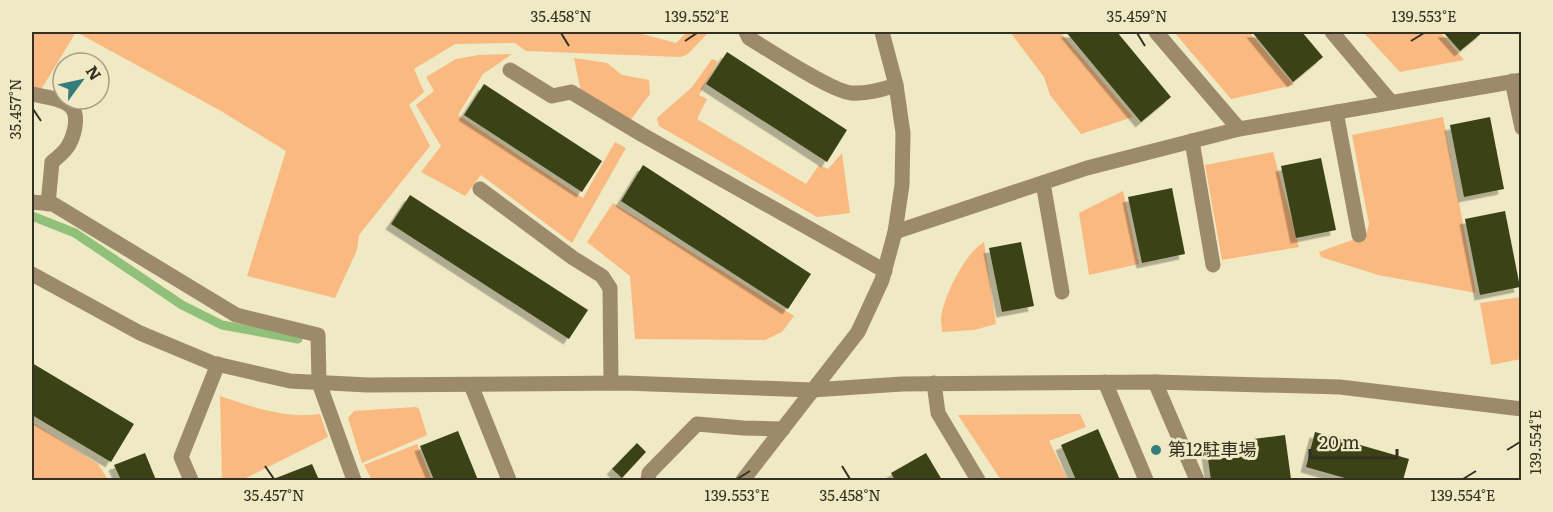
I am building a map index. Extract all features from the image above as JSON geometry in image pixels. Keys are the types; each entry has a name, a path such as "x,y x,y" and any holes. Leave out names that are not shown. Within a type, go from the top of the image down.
{"street":[{"path":"746,32 748,38 829,85 848,93 870,93 896,85"},
{"path":"750,478 783,429 858,332 885,271 895,232 902,185 903,133 896,85 882,32"},
{"path":"1156,32 1239,129"},
{"path":"1332,32 1391,102"},
{"path":"510,70 552,96 571,92 641,134 885,271"},
{"path":"895,232 1087,168 1239,129 1517,80 1521,128"},
{"path":"32,94 62,101 72,107 75,115 75,126 68,147 52,162 48,204"},
{"path":"1336,111 1359,235"},
{"path":"1192,141 1213,265"},
{"path":"1043,183 1062,292"},
{"path":"480,189 573,258 602,276 610,288 611,383"},
{"path":"32,202 53,204 236,315 318,335 319,383 354,480"},
{"path":"32,274 140,333 218,364 290,381 368,385 611,383 812,390 934,383 1155,382 1340,387 1521,409"},
{"path":"191,480 181,457 218,364"},
{"path":"1105,382 1146,480"},
{"path":"1155,382 1197,480"},
{"path":"934,383 938,413 978,480"},
{"path":"471,385 509,480"},
{"path":"648,480 649,473 697,424 783,429"}],"shaded area":[{"path":"32,32 76,32 64,51 51,51 51,73 36,98 32,97"},
{"path":"76,32 635,32 676,43 687,32 709,32 688,54 681,57 526,51 515,43 455,44 414,69 424,92 409,105 430,146 359,235 357,250 335,298 247,276 286,151 221,111"},
{"path":"1010,32 1060,32 1133,117 1081,134 1050,95 1044,77"},
{"path":"1174,32 1249,32 1294,85 1231,99"},
{"path":"1363,32 1440,32 1464,60 1400,72"},
{"path":"512,54 483,74 458,115 583,198 615,142 626,148 572,243 481,175 465,196 421,172 441,146 416,105 434,91 426,77 456,59 479,55"},
{"path":"574,58 607,63 622,75 649,80 650,94 629,122 581,92"},
{"path":"712,59 718,61 699,95 707,99 697,119 806,184 819,165 828,169 842,153 850,213 817,217 659,126 657,118 692,87"},
{"path":"1443,117 1476,293 1378,275 1321,257 1319,252 1366,235 1369,224 1352,135"},
{"path":"1273,152 1299,247 1222,260 1205,165"},
{"path":"1123,191 1139,264 1089,275 1079,213"},
{"path":"613,203 794,316 782,332 765,340 635,339 630,276 587,242"},
{"path":"984,242 996,324 974,330 942,332 941,314 952,284 970,254"},
{"path":"1521,297 1521,359 1491,365 1480,303"},
{"path":"220,396 281,413 320,414 328,437 242,480 222,480"},
{"path":"416,407 419,409 427,435 362,463 348,418 354,411"},
{"path":"1080,414 1086,427 1049,441 1068,480 1001,480 958,415"},
{"path":"32,422 98,464 108,480 32,480"},
{"path":"417,444 432,480 372,480 364,465"}],"building":[{"path":"1066,32 1117,32 1171,97 1141,122"},
{"path":"1252,32 1302,32 1323,57 1293,82"},
{"path":"1443,32 1483,32 1460,51"},
{"path":"727,52 847,130 827,162 706,84"},
{"path":"484,84 602,161 582,192 464,115"},
{"path":"1490,117 1504,189 1464,197 1450,125"},
{"path":"1321,158 1336,230 1296,238 1281,166"},
{"path":"643,165 811,274 788,309 621,201"},
{"path":"1172,188 1185,254 1142,263 1128,197"},
{"path":"410,195 588,310 569,339 391,224"},
{"path":"1505,211 1520,287 1480,295 1465,219"},
{"path":"1021,242 1034,306 1002,312 989,248"},
{"path":"32,363 134,424 111,462 32,415"},
{"path":"1098,429 1120,480 1076,480 1061,445"},
{"path":"458,431 478,480 434,480 420,446"},
{"path":"1315,432 1409,459 1403,480 1352,480 1306,467"},
{"path":"1285,435 1291,479 1211,480 1206,445"},
{"path":"637,443 646,452 622,478 612,469"},
{"path":"145,453 156,480 121,480 114,465"},
{"path":"926,453 942,480 895,480 891,473"},
{"path":"312,464 319,480 277,480 276,478"}],"waterway":[{"path":"32,216 75,233 182,305 222,325 298,339"}],"place":[{"name":"第12駐車場","path":"1156,450"}]}
